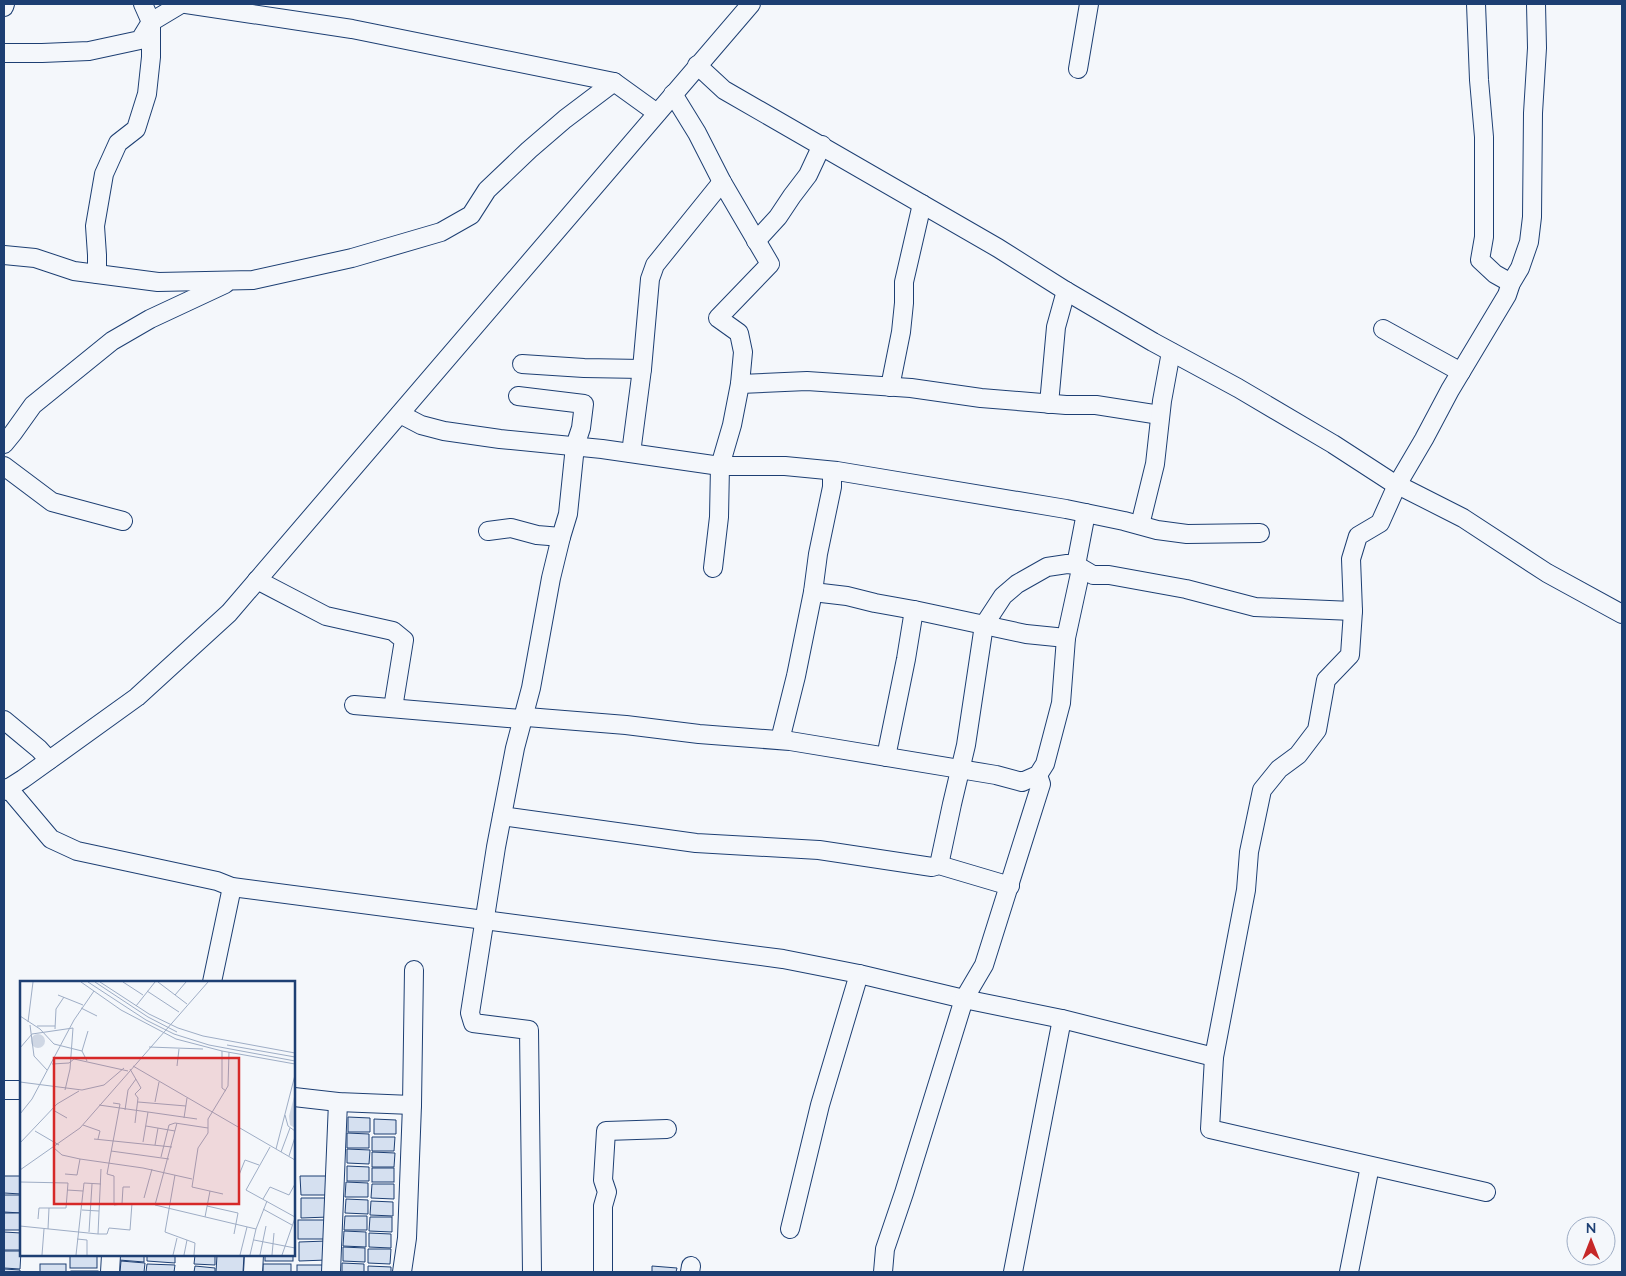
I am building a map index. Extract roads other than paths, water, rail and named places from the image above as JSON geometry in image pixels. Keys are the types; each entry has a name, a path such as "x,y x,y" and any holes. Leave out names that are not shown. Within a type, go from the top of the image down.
{"street":[{"path":"97,274 95,226 104,174 118,143 136,129 147,94 151,56 151,22 143,4"},
{"path":"4,53 81,51 140,40 151,22 181,4"},
{"path":"186,4 293,12 352,29 614,82 657,113"},
{"path":"751,4 672,94 230,613 137,697 6,790 51,839 76,851 218,880 232,887 783,959 1062,1019 1214,1057"},
{"path":"1078,68 1089,4"},
{"path":"1476,4 1479,80 1484,137 1484,237 1480,260 1495,274 1511,284"},
{"path":"1486,1192 1210,1129 1214,1057 1246,890 1249,852 1262,790 1280,769 1298,755 1317,730 1326,680 1350,655 1353,611 1351,559 1358,536 1380,523 1397,485 1507,295 1520,268 1529,242 1532,217 1534,84 1537,48 1536,4"},
{"path":"697,65 724,90 998,248 1066,292 1238,388 1333,444 1397,485 1463,518 1547,572 1622,614"},
{"path":"4,255 35,258 74,271 158,282 253,280 352,258 441,232 470,215 487,190 529,150 565,119 614,82"},
{"path":"672,94 697,133 722,182 770,264 718,318 739,332 743,352 740,384 732,426 720,466 719,517 713,568"},
{"path":"756,241 778,217 808,175 822,145"},
{"path":"631,453 642,369 650,279 655,265 722,182"},
{"path":"890,387 904,303 904,282 922,204"},
{"path":"4,444 33,405 112,341 150,319 232,281"},
{"path":"1049,404 1056,327 1066,292"},
{"path":"1383,329 1461,372"},
{"path":"1140,525 1155,464 1160,415 1171,352"},
{"path":"522,364 642,369"},
{"path":"740,384 807,381 911,388 981,398 1049,404 1096,405 1160,415"},
{"path":"518,396 584,404 581,428 575,446 568,514 544,612 531,688 522,718 502,816 483,921 470,1013 473,1023 529,1030 532,1272"},
{"path":"400,414 421,425 444,431 631,453 720,466 785,466 832,471 1086,513 1157,530 1187,534 1260,533"},
{"path":"4,466 52,502 123,521"},
{"path":"780,740 796,676 813,592 818,554 832,487 832,471"},
{"path":"354,705 588,722 699,734 780,740 960,768 1022,782 1038,775 1045,764 1061,703 1066,638 1086,513"},
{"path":"488,531 511,528 537,535 561,537"},
{"path":"939,865 966,745 984,625 1003,596 1017,584 1048,568 1067,564 1078,567 1092,575 1108,575 1186,588 1256,608 1353,611"},
{"path":"257,580 326,616 393,631 404,640 393,708"},
{"path":"813,592 847,596 875,604 914,610 1026,634 1066,638"},
{"path":"886,757 914,610"},
{"path":"4,720 39,749 49,760"},
{"path":"883,1272 885,1249 964,999 984,965 1010,886 1041,784 1038,775"},
{"path":"502,816 696,843 819,850 932,867 939,865 1010,886"},
{"path":"212,981 232,887"},
{"path":"402,1272 407,1238 412,1105 414,970"},
{"path":"790,1229 820,1105 859,974"},
{"path":"1013,1272 1062,1019"},
{"path":"4,1090 20,1090"},
{"path":"295,1097 338,1102 412,1105"},
{"path":"332,1272 338,1102"},
{"path":"603,1272 603,1206 607,1192 603,1180 606,1132 667,1129"},
{"path":"1349,1272 1370,1166"},
{"path":"110,1272 111,1256"},
{"path":"254,1256 254,1272"}]}
